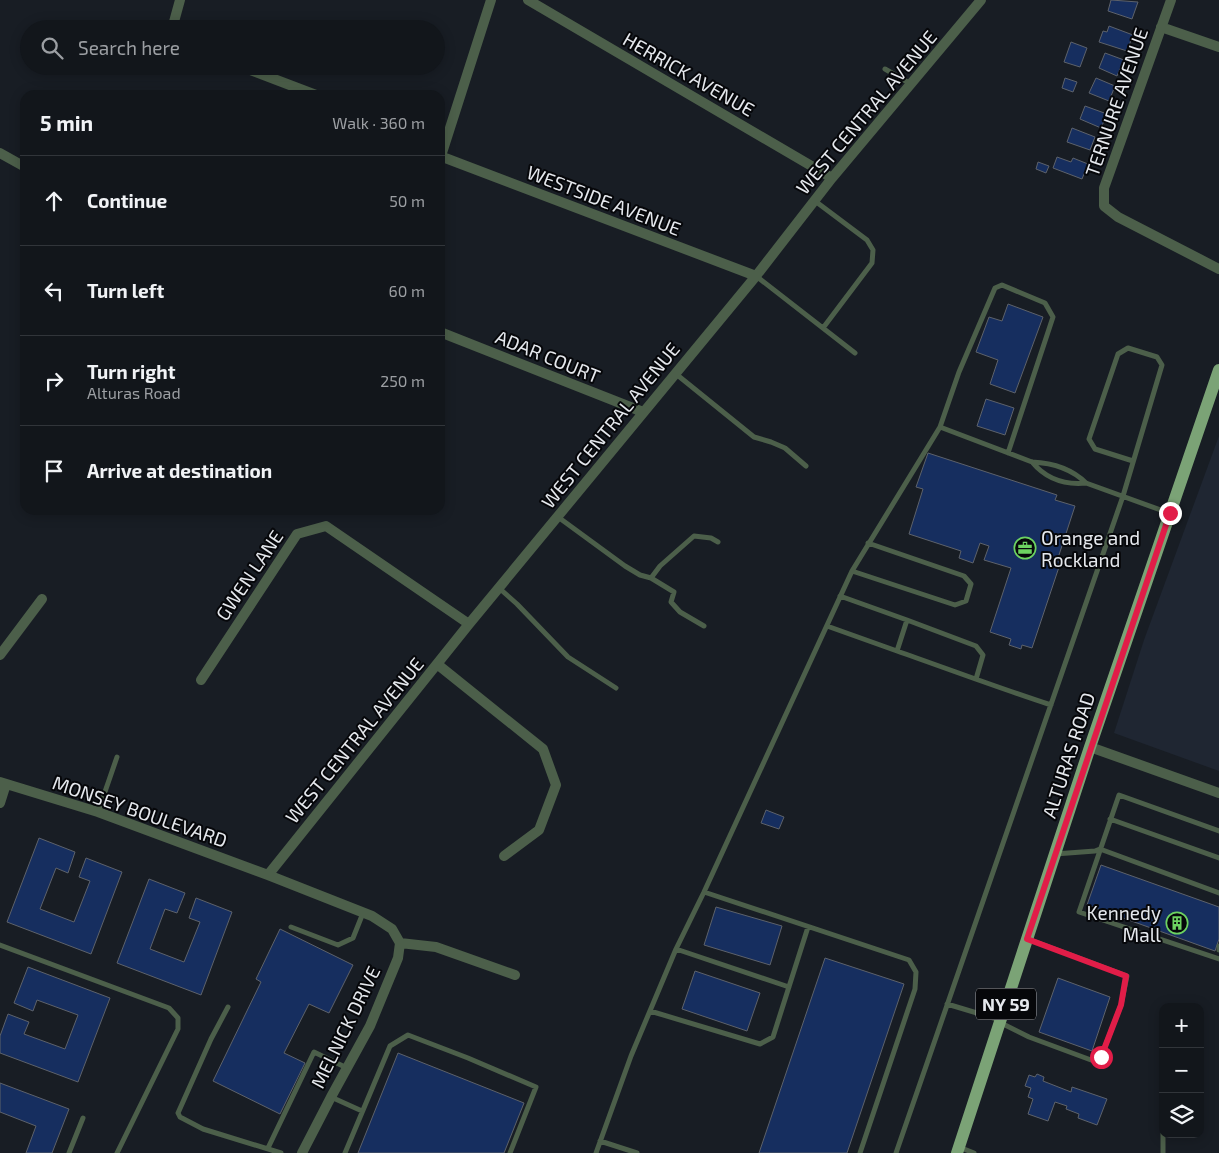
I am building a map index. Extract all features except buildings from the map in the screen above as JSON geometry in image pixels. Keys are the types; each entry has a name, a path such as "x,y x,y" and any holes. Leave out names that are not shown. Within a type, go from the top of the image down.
{"main road":[{"name":"ALTURAS ROAD","path":"958,1150 1090,747 1219,370"}],"street":[{"path":"174,20 180,0"},
{"path":"445,141 491,0"},
{"name":"HERRICK AVENUE","path":"528,0 832,178"},
{"name":"WEST CENTRAL AVENUE","path":"268,875 469,624 756,276 832,178 981,0"},
{"name":"TERNURE AVENUE","path":"1171,0 1104,188 1104,206 1118,217 1219,269"},
{"path":"1161,27 1219,47"},
{"path":"264,75 303,90"},
{"path":"0,153 20,164"},
{"name":"WESTSIDE AVENUE","path":"445,158 756,276"},
{"name":"ADAR COURT","path":"445,334 643,412"},
{"name":"GWEN LANE","path":"201,680 297,534 326,526 469,624"},
{"path":"0,655 42,599"},
{"path":"437,664 543,750 556,785 539,830 504,856"},
{"path":"1090,747 1219,793"},
{"path":"0,803 3,783"},
{"name":"MONSEY BOULEVARD","path":"3,783 98,812 268,875"},
{"path":"268,875 364,913 392,929 400,943 436,947 515,975"},
{"name":"MELNICK DRIVE","path":"302,1153 370,1026 398,958 400,943"}],"lane":[{"path":"885,69 911,84"},
{"path":"815,201 867,240 873,250 872,263 823,328"},
{"path":"756,276 855,353"},
{"path":"596,1153 631,1056 676,949 840,596 868,543 940,427 959,372 995,288 1002,285 1045,303 1053,317 1008,453"},
{"path":"896,1153 1123,496 1162,365 1157,357 1128,348 1118,354 1089,439 1096,449 1133,461"},
{"path":"675,374 754,437 785,448 806,466"},
{"path":"940,427 1032,462 1046,463 1077,474 1086,483"},
{"path":"1032,462 1042,474 1072,484 1086,483 1170,513"},
{"path":"557,517 625,566 640,575 651,578 674,592 671,602 680,612 704,626"},
{"path":"651,578 660,566 694,536 711,538 718,542"},
{"path":"852,571 955,605 966,602 971,584 964,576 868,543"},
{"path":"499,588 568,657 616,688"},
{"path":"840,596 976,646 983,655 976,679"},
{"path":"897,651 907,620"},
{"path":"827,626 1051,705"},
{"path":"98,812 118,757"},
{"path":"1219,831 1118,796 1079,912 1219,959"},
{"path":"1110,819 1219,858"},
{"path":"1055,854 1100,849 1219,893"},
{"path":"704,892 909,960 916,972 915,989 860,1153"},
{"path":"291,926 338,945 353,938 364,913"},
{"path":"650,1011 760,1044 773,1037 808,927"},
{"path":"948,1004 1000,1021 1029,1037 1091,1060 1101,1057 1121,1005 1126,976 1027,939"},
{"path":"0,946 169,1008 178,1018 178,1029 117,1153"},
{"path":"676,949 789,986"},
{"path":"228,1007 211,1039 178,1113 180,1117 203,1129 281,1153"},
{"path":"345,1153 390,1046 408,1035 468,1058 536,1088 510,1153"},
{"path":"268,1148 314,1052 347,1068"},
{"path":"331,1097 362,1111"},
{"path":"69,1153 84,1118"},
{"path":"1163,1138 1163,1153"},
{"path":"600,1141 637,1153"},
{"path":"958,1150 974,1153"}],"shaded area":[{"path":"1219,436 1219,771 1114,733 1144,640"}],"place":[{"name":"Orange and Rockland","path":"1025,548"},
{"name":"Kennedy Mall","path":"1177,923"}],"route":[{"path":"1101,1057 1121,1005 1126,976 1027,939 1170,513"}]}
